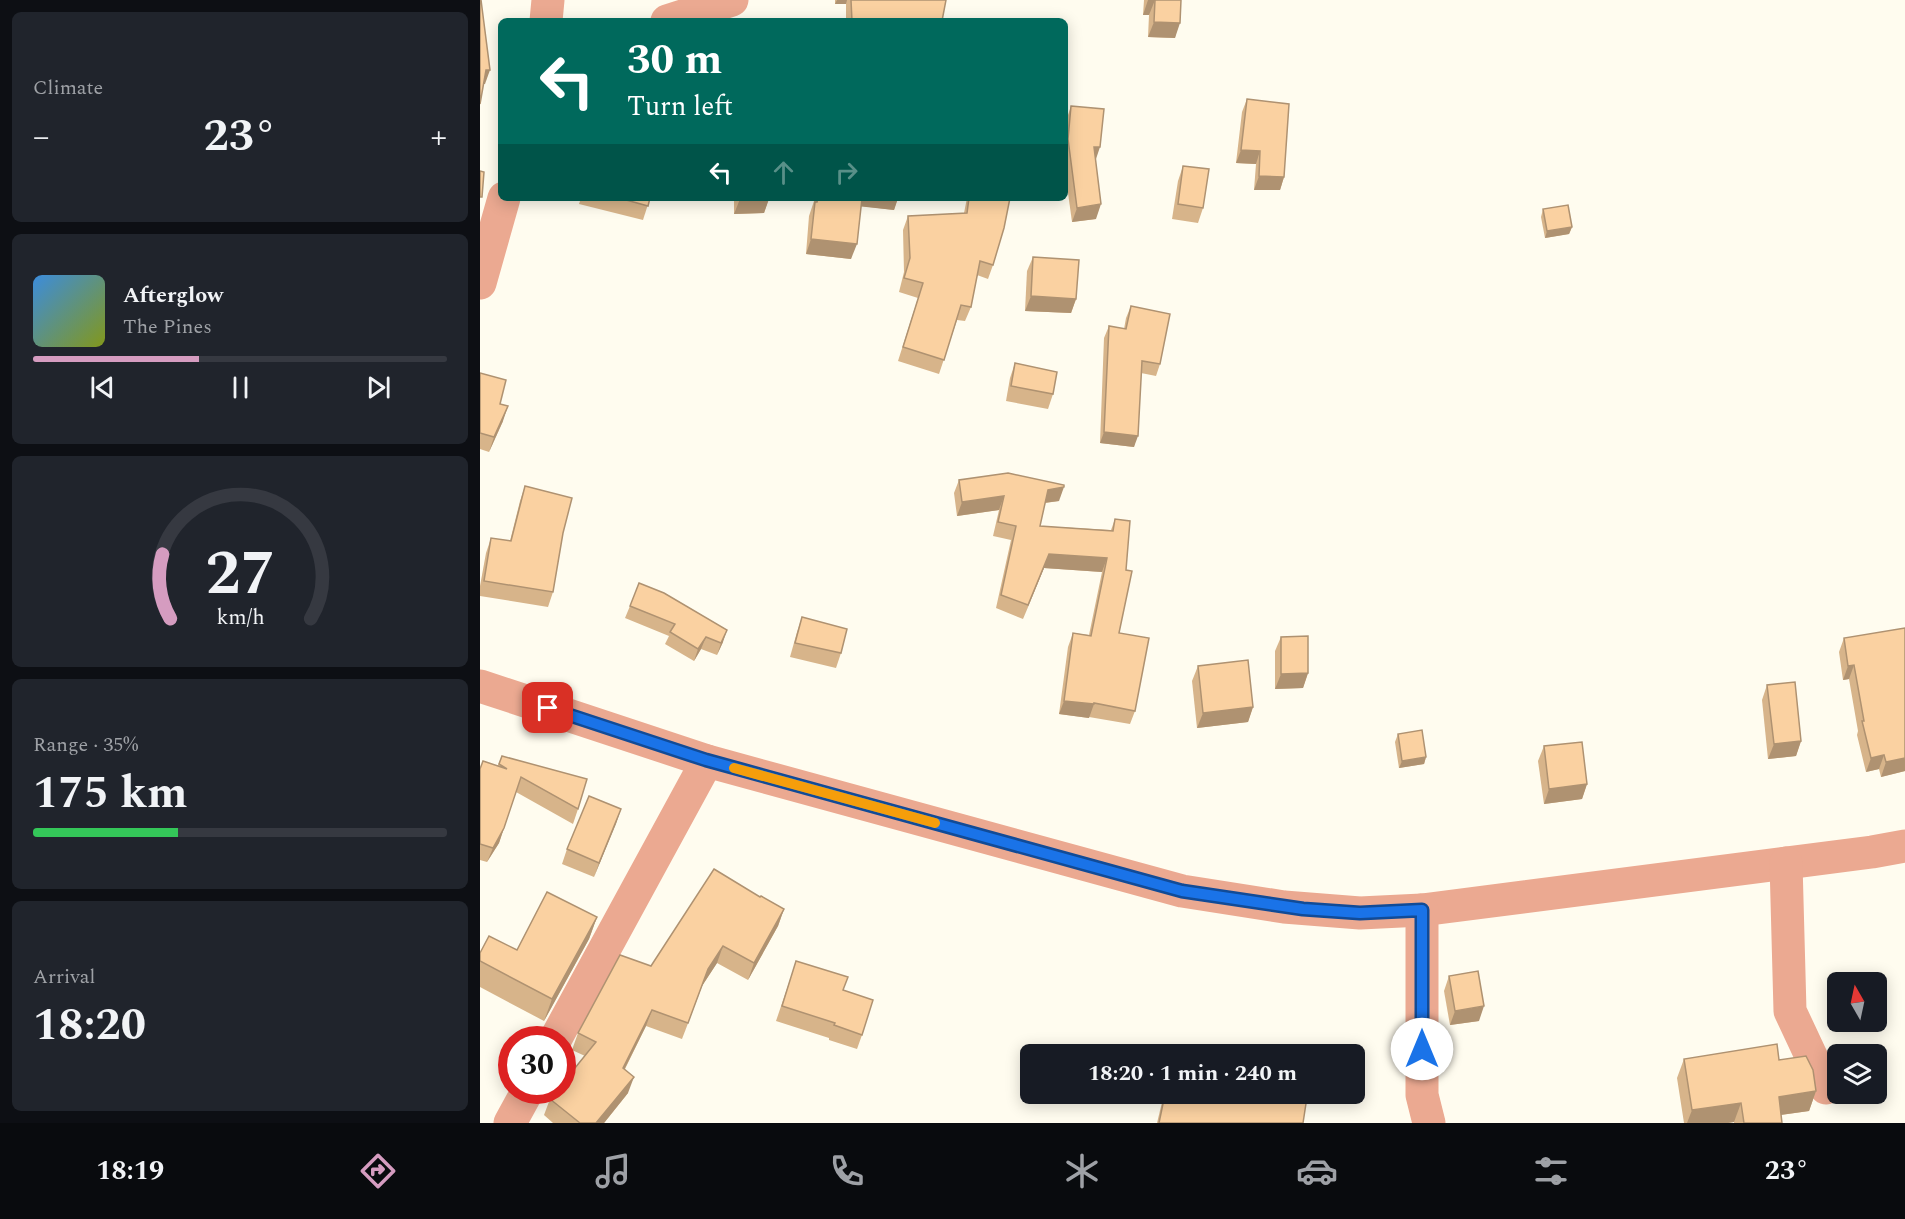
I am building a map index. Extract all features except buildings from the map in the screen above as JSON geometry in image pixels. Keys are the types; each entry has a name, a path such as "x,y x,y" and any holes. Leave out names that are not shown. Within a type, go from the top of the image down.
{"street":[{"path":"546,18 548,0"},
{"path":"676,18 732,0"},
{"path":"480,283 503,201"},
{"path":"480,686 706,760 1182,891 1295,908 1360,913 1422,910 1905,846"},
{"path":"563,1026 706,760"},
{"path":"1786,863 1790,1011 1826,1088"},
{"path":"1422,910 1422,1095 1429,1123"},
{"path":"510,1123 520,1104"}],"slow traffic":[{"path":"734,768 935,823"}],"route":[{"path":"548,708 706,760 1182,891 1303,909 1360,913 1422,910 1422,1049"}]}
